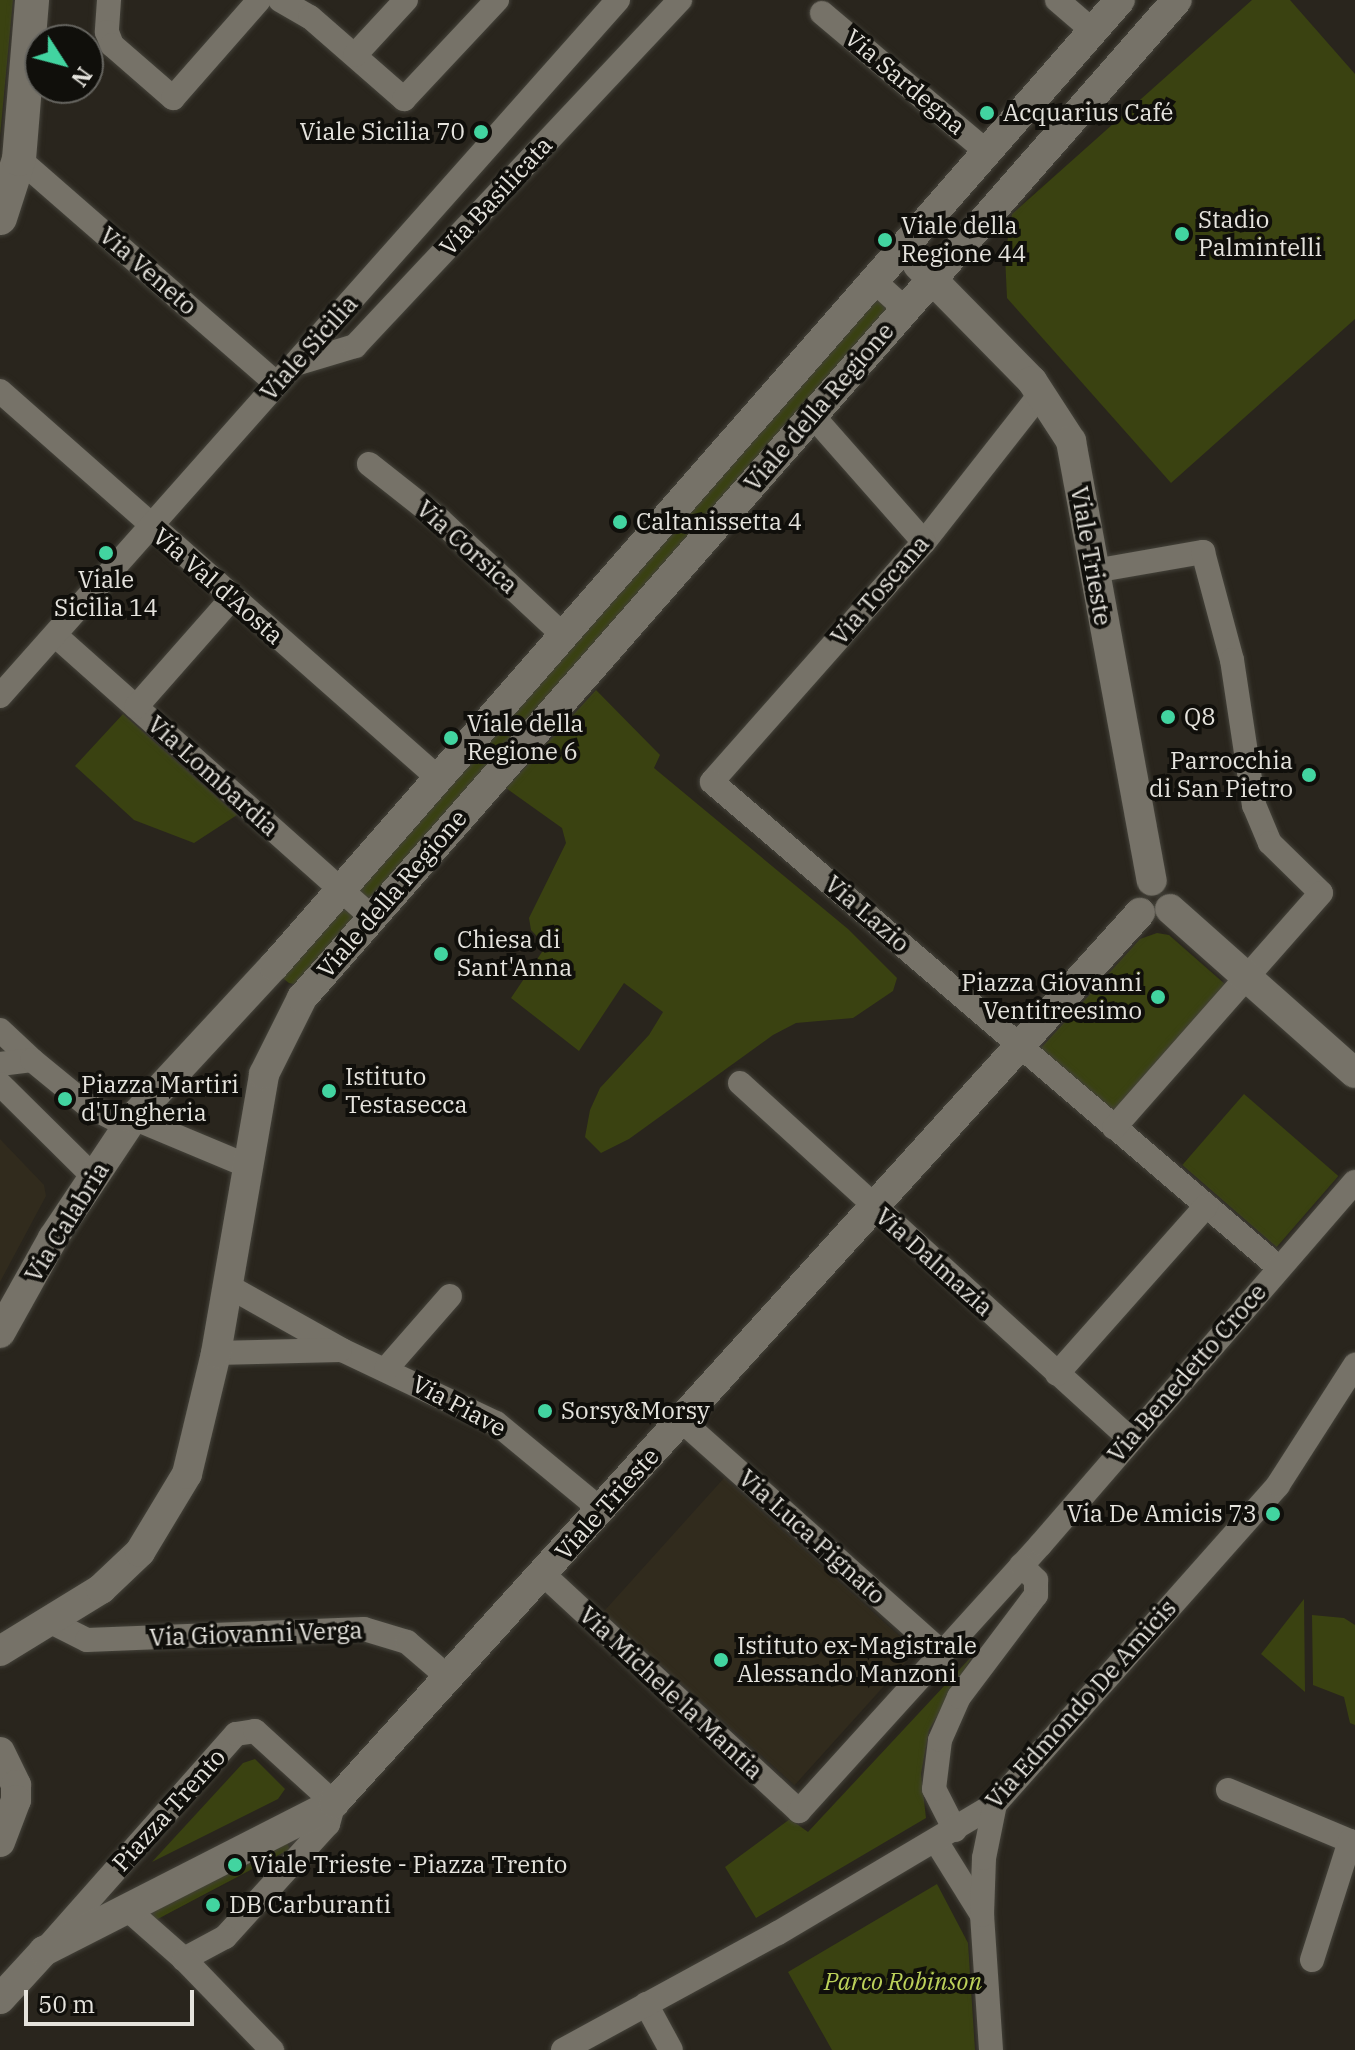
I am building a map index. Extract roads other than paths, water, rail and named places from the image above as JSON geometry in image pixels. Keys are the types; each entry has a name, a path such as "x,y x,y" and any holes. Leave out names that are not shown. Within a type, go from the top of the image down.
{"main road":[{"path":"0,218 19,159 32,0"}],"street":[{"path":"109,0 107,32 112,45 173,98 259,0"},
{"path":"280,0 306,8 404,99 497,0"},
{"path":"355,55 406,0"},
{"name":"Viale Sicilia","path":"0,696 618,0"},
{"name":"Via Basilicata","path":"295,364 355,346 680,0"},
{"path":"1057,0 1093,31"},
{"name":"Viale della Regione","path":"240,1004 1120,0"},
{"name":"Viale della Regione","path":"0,1651 101,1589 140,1552 170,1510 187,1474 216,1353 264,1074 279,1036 311,988 1177,0"},
{"name":"Via Sardegna","path":"822,13 987,152"},
{"name":"Via Veneto","path":"19,159 277,384"},
{"name":"Viale Trieste","path":"902,250 1041,393 1071,441 1152,881"},
{"path":"874,281 905,309"},
{"name":"Via Val d'Aosta","path":"0,391 437,777"},
{"name":"Via Toscana","path":"712,782 924,542 1041,393"},
{"path":"812,415 924,542"},
{"name":"Via Corsica","path":"369,464 440,520 562,634"},
{"path":"1094,571 1203,552 1232,660 1254,805 1270,843 1321,893 1257,975 1120,1133"},
{"path":"136,707 232,598"},
{"name":"Via Lombardia","path":"55,635 372,917"},
{"name":"Via Lazio","path":"712,782 1278,1267"},
{"path":"1170,909 1157,919 1140,913 1136,894 1152,881 1169,889 1170,909 1257,975 1355,1073"},
{"name":"Viale Trieste","path":"0,1999 44,1951 334,1803 1140,913"},
{"path":"274,966 289,983 311,988"},
{"path":"240,1004 269,1005 279,1036"},
{"name":"Via Calabria","path":"0,1333 94,1177 131,1122 240,1004"},
{"path":"0,1030 87,1105 248,1166"},
{"path":"0,1064 32,1060"},
{"name":"Via Dalmazia","path":"740,1083 874,1209 1130,1439"},
{"path":"0,1084 94,1177"},
{"name":"Via Benedetto Croce","path":"799,1811 1021,1565 1355,1182"},
{"path":"1057,1374 1206,1206"},
{"name":"Via Piave","path":"228,1286 342,1350 496,1423 601,1510"},
{"path":"386,1369 450,1296"},
{"name":"Via Piave","path":"216,1353 342,1350"},
{"name":"Via Edmondo De Amicis","path":"563,2050 946,1835 995,1804 1278,1485 1355,1365"},
{"name":"Via Luca Pignato","path":"682,1421 942,1653"},
{"path":"982,1915 946,1835 934,1789 940,1740 959,1697 1036,1595 1036,1580 1021,1565"},
{"name":"Via Michele la Mantia","path":"543,1574 799,1811"},
{"name":"Via Giovanni Verga","path":"51,1622 87,1640 364,1629 407,1642 449,1678"},
{"name":"Piazza Trento","path":"44,1951 236,1734 255,1731 334,1803"},
{"path":"0,1752 16,1785 16,1800 0,1842"},
{"path":"1228,1790 1352,1842 1312,1960"},
{"path":"184,1959 225,1937 328,1824 334,1803"},
{"path":"991,2050 982,1915 984,1858 995,1804"},
{"name":"Piazza Trento","path":"127,1909 184,1959 191,1972 272,2050"},
{"path":"646,2004 671,2050"}],"place":[{"name":"Acquarius Café","path":"987,113"},
{"name":"Viale Sicilia 70","path":"481,132"},
{"name":"Stadio Palmintelli","path":"1182,234"},
{"name":"Viale della Regione 44","path":"885,240"},
{"name":"Caltanissetta 4","path":"620,522"},
{"name":"Viale Sicilia 14","path":"106,553"},
{"name":"Q8","path":"1168,717"},
{"name":"Viale della Regione 6","path":"451,738"},
{"name":"Parrocchia di San Pietro","path":"1309,775"},
{"name":"Chiesa di Sant'Anna","path":"441,954"},
{"name":"Piazza Giovanni Ventitreesimo","path":"1158,997"},
{"name":"Istituto Testasecca","path":"329,1091"},
{"name":"Piazza Martiri d'Ungheria","path":"65,1099"},
{"name":"Sorsy&Morsy","path":"545,1411"},
{"name":"Via De Amicis 73","path":"1273,1514"},
{"name":"Istituto ex-Magistrale Alessando Manzoni","path":"721,1660"},
{"name":"Viale Trieste - Piazza Trento","path":"235,1865"},
{"name":"DB Carburanti","path":"213,1905"}],"park label":[{"name":"Parco Robinson","path":"903,1982"}]}
